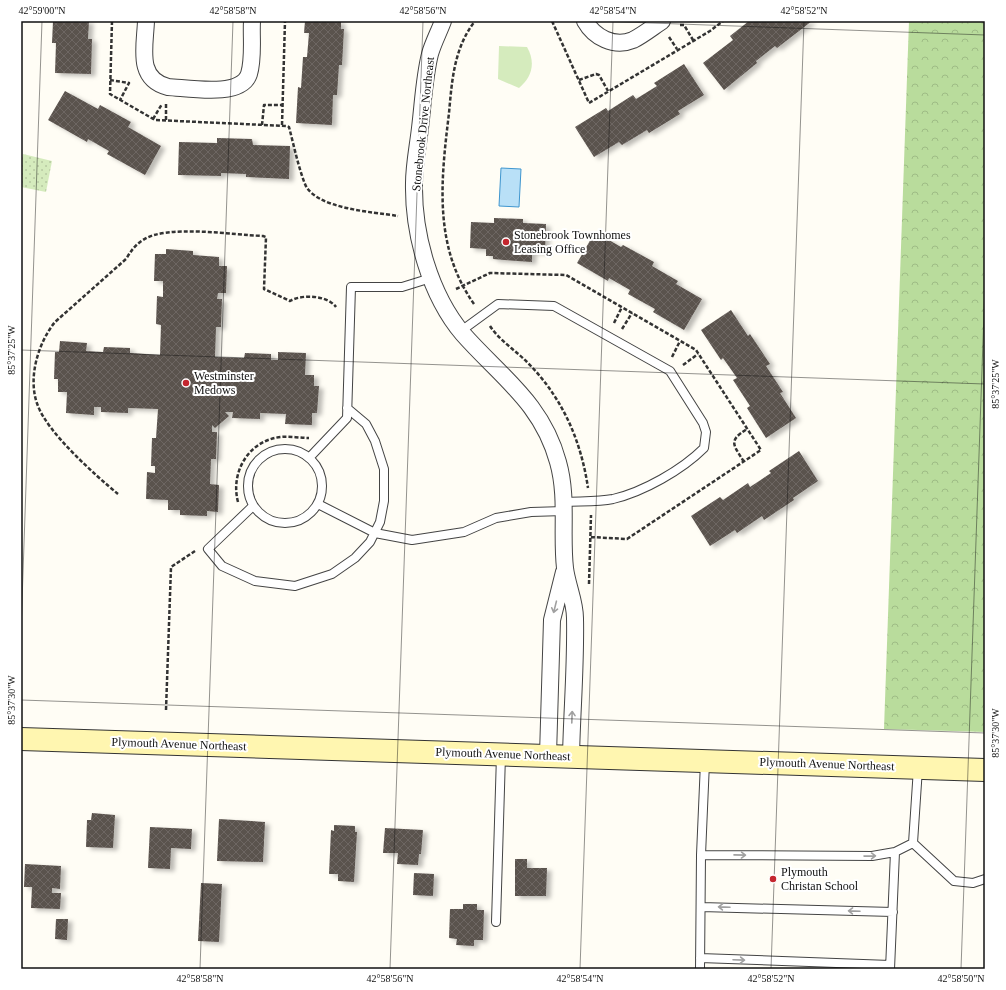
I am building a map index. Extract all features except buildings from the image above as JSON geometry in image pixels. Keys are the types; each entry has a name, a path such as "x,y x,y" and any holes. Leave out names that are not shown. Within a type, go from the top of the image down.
{"main road":[{"name":"Plymouth Avenue Northeast","path":"21,739 985,770"}],"street":[{"path":"146,21 145,62 146,72 151,79 159,85 168,87 223,90 234,88 243,84 249,75 252,21"},
{"name":"Stonebrook Drive Northeast","path":"443,21 431,53 425,85 414,182 416,220 421,246 431,278 461,332 486,360 510,381 533,408 550,440 558,463 564,506 565,569 575,616 571,756"},
{"path":"585,21 589,29 601,39 616,42 632,40 668,28"},
{"name":"Stonebrook Drive Northeast","path":"548,755 552,620 565,569"}],"lane":[{"path":"309,458 347,418 352,287 402,287 431,278"},
{"path":"318,504 375,533 412,540 464,532 496,518 611,499 634,493 681,466 704,448 706,436 703,423 670,371 554,306 498,304 461,332"},
{"path":"253,506 208,549 222,566 254,581 295,586 332,574 355,558 370,542 380,522 384,501 384,469 375,441 366,424 347,408"},
{"path":"287,449 299,451 309,458 317,467 322,479 322,492 318,504 304,518 286,524 273,522 262,516 253,506 247,484 250,472 256,462 265,454 276,450 287,449"},
{"path":"496,922 501,754"},
{"path":"700,969 701,855 705,760"},
{"path":"913,843 918,767"},
{"path":"701,855 872,856 895,852 913,843"},
{"path":"913,843 954,881 972,883 985,879"},
{"path":"700,958 890,967 895,852"},
{"path":"701,907 893,912"}],"path":[{"path":"112,21 110,94 154,119 262,124 289,127 305,185 314,197 329,204 416,220"},
{"path":"282,126 284,21"},
{"path":"677,49 668,28 684,25 693,40"},
{"path":"579,80 596,74 599,75 608,91"},
{"path":"110,80 129,83 120,100"},
{"path":"154,119 163,102 165,102 166,120"},
{"path":"262,124 264,105 282,105"},
{"path":"118,494 82,463 51,426 38,406 35,396 35,371 41,344 46,332 54,322 126,259 133,248 143,240 169,232 263,236 266,237 267,245 264,289 290,301 297,297 327,299 332,302 337,312"},
{"path":"440,296 490,273 566,275 696,350 761,450 627,539 590,536"},
{"path":"615,326 614,321 622,307"},
{"path":"619,328 624,328 632,313"},
{"path":"673,359 672,355 680,341"},
{"path":"678,364 684,364 698,354"},
{"path":"744,462 733,441 735,437 747,429"},
{"path":"234,508 239,504 236,492 236,479 239,467 251,450 261,443 281,437 311,438"},
{"path":"166,710 171,567 196,551 199,546"}],"green space":[{"path":"909,21 985,21 985,732 884,729"},
{"path":"499,46 527,47 530,53 532,64 530,74 519,88 498,79"},
{"path":"23,154 52,161 46,192 21,187 21,165"}],"water":[{"path":"501,168 521,169 519,207 499,206"}],"place":[{"name":"Stonebrook Townhomes Leasing Office","path":"506,242"},
{"name":"Westminster Medows","path":"186,383"},
{"name":"Plymouth Christan School","path":"773,879"}]}
